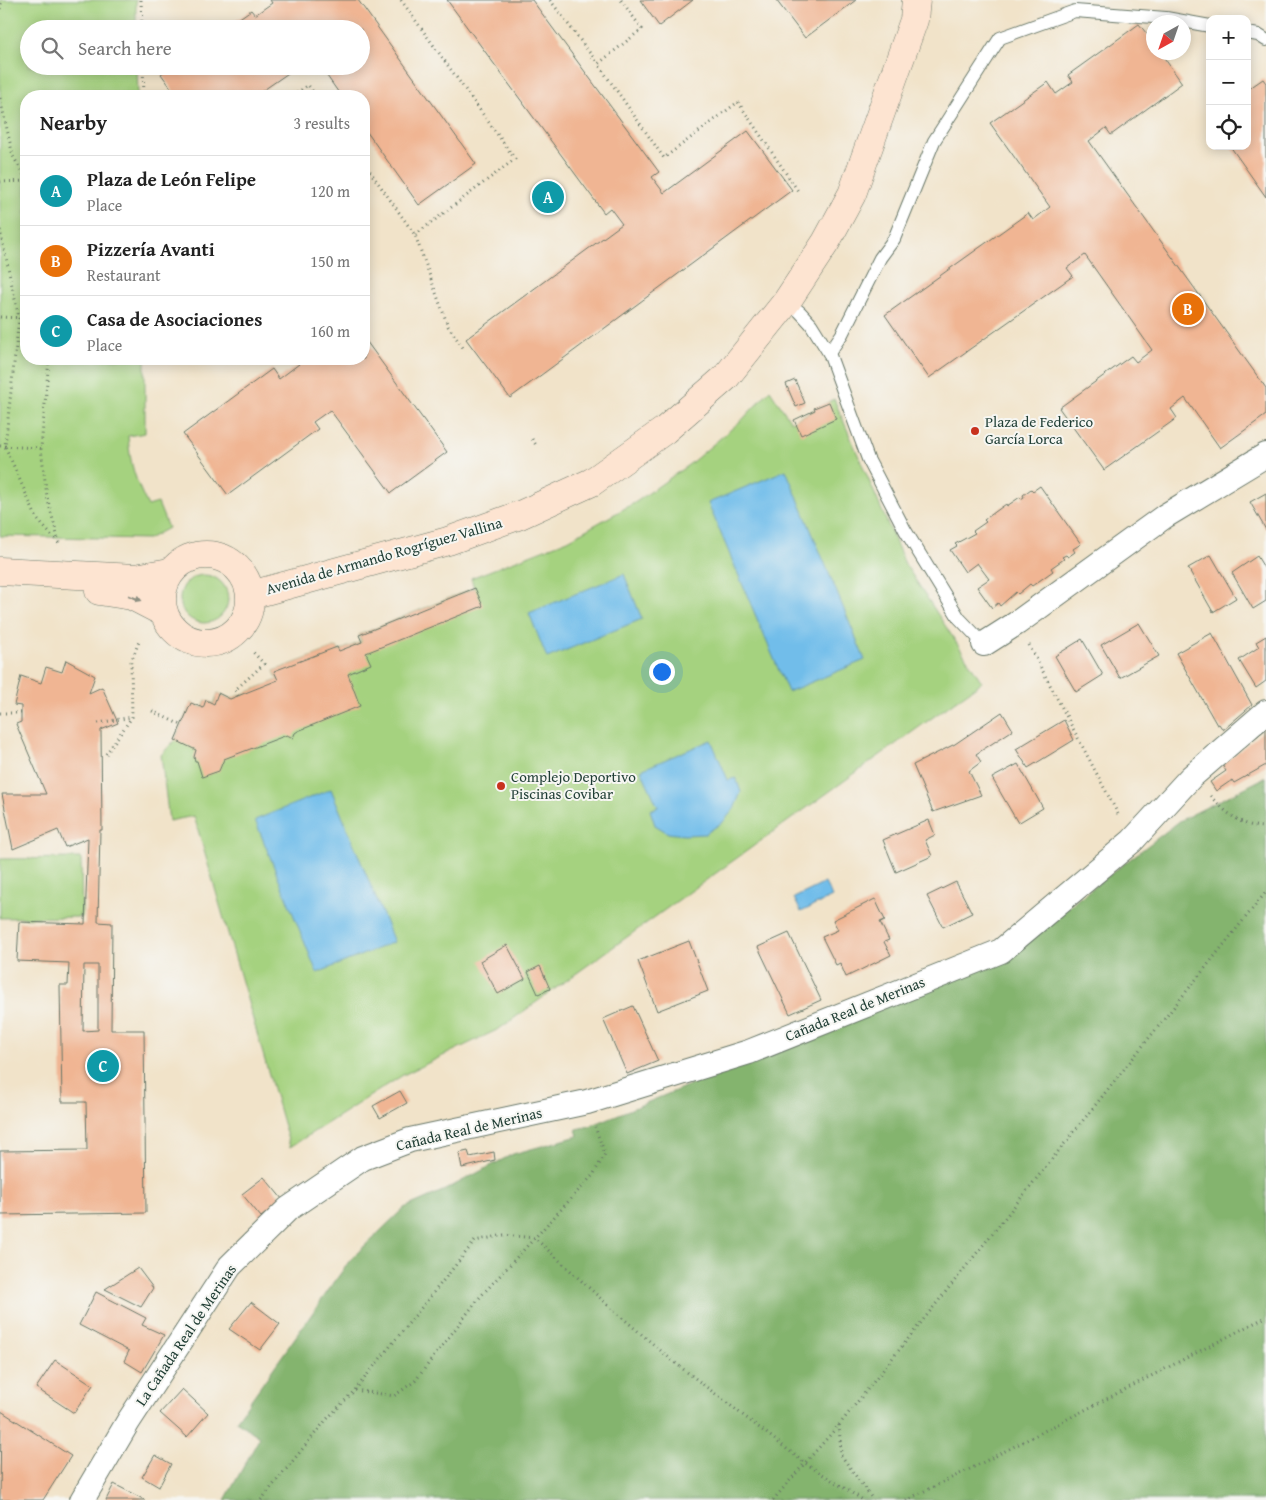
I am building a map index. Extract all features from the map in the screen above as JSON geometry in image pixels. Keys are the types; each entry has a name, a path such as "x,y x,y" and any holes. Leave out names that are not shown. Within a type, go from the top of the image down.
{"street":[{"name":"Avenida de Armando Rogríguez Vallina","path":"251,595 448,541 520,515 592,482 665,430 726,376 787,301 826,242 852,194 920,7"},
{"path":"984,644 1017,623 1165,516 1266,455"},
{"path":"207,554 228,560 244,575 251,595 249,614 239,630 224,641 205,644 187,640 172,628 163,612 161,598 164,584 170,572 186,559 207,554"},
{"path":"0,571 135,578 170,572"},
{"path":"0,586 63,586 132,596 163,612"},
{"name":"Cañada Real de Merinas","path":"363,1158 410,1140 587,1102 750,1052 1001,950 1132,841 1191,777 1266,712"},
{"name":"La Cañada Real de Merinas","path":"82,1500 128,1422 230,1266 288,1209 363,1158"}],"lane":[{"path":"829,353 842,334 880,258 894,239 934,141 1000,38 1076,11 1166,18 1206,25"},
{"path":"1251,34 1258,35 1266,40"},
{"path":"787,301 811,324 829,353 868,459 905,530 959,618 984,644"}],"path":[{"path":"0,9 2,0"},
{"path":"141,0 142,20"},
{"path":"401,0 515,159 415,235"},
{"path":"550,0 664,158 738,102 798,191"},
{"path":"598,64 642,29 620,0"},
{"path":"143,75 144,90"},
{"path":"301,90 308,85 312,90"},
{"path":"0,98 13,156 20,169"},
{"path":"370,171 415,235 448,326 464,349"},
{"path":"0,182 20,180"},
{"path":"0,230 19,318 5,446 37,519 60,545"},
{"path":"0,317 19,318"},
{"path":"48,365 41,448 47,497 61,552"},
{"path":"532,439 536,445"},
{"path":"0,446 41,448"},
{"path":"1017,623 1132,841"},
{"path":"106,754 132,717 131,662 140,639"},
{"path":"238,696 235,690 264,664 253,652"},
{"path":"152,710 181,725"},
{"path":"0,713 21,713"},
{"path":"98,723 132,717"},
{"path":"1191,777 1230,816 1256,827 1266,827"},
{"path":"772,1500 839,1425 1266,892"},
{"path":"355,1390 394,1396 416,1381 480,1297 592,1175 604,1154 587,1102"},
{"path":"261,1500 326,1420 355,1390 476,1241 504,1235 536,1238 611,1308 674,1362 805,1463 863,1500"},
{"path":"906,1500 1266,1317"},
{"path":"839,1425 840,1455 873,1500"}],"green space":[{"path":"0,0 136,0 136,20 20,20 20,75 137,75 138,90 20,90 20,365 145,365 145,433 128,436 130,455 136,480 148,506 158,503 168,528 148,539 0,536"},
{"name":"Complejo Deportivo Piscinas Covibar","path":"770,390 791,422 834,399 905,564 982,682 499,1029 403,1075 290,1147 194,816 169,821 161,755 175,740 191,703 203,708 206,700 214,704 218,693 230,699 278,680 274,671 337,647 339,651 361,642 359,635 474,588 471,578 568,540 636,502 691,463 743,419"},
{"path":"199,575 209,575 221,582 228,594 228,604 221,616 209,623 199,623 191,619 184,612 180,604 180,594 184,586 191,579"},
{"path":"1266,777 1266,1500 225,1500 260,1437 236,1421 350,1260 404,1208 445,1190 513,1154 578,1136 576,1129 590,1126 1005,955 1181,820"},
{"path":"81,858 82,917 0,918 0,859"}],"water":[{"path":"786,470 865,660 788,692 708,503"},
{"path":"624,574 642,619 547,658 529,613"},
{"path":"711,740 728,780 736,778 741,792 734,809 723,822 705,834 684,835 668,833 655,825 650,810 658,807 641,770"},
{"path":"331,789 394,942 317,973 255,820"},
{"path":"825,883 832,897 801,912 794,898"}],"building":[{"path":"270,0 358,0 476,164 419,205 370,136 370,90 337,90 326,75 370,75 370,20 237,20 251,10 255,15 272,3"},
{"path":"447,0 532,0 659,172 652,177 664,193 748,131 792,190 510,398 466,339 622,224 610,208 604,213"},
{"path":"640,0 693,0 659,26"},
{"path":"776,0 856,0 805,38"},
{"path":"1139,24 1146,33 1146,60 1166,60 1182,83 1111,135 1106,128 1089,141 1266,388 1266,415 1220,448 1185,398 1171,409 1177,418 1104,470 1059,408 1131,356 1136,362 1152,350 1085,255 1067,268 1073,276 929,378 885,315 1028,213 1033,220 1050,207 990,123 1048,82 1056,94 1073,82 1068,75"},
{"path":"162,75 285,75 264,90 173,90"},
{"path":"1263,79 1266,83 1266,197 1233,150 1251,150 1251,87"},
{"path":"370,346 447,452 391,493 330,410 313,422 318,429 228,495 183,434 272,369 279,379 298,365 370,365"},
{"path":"795,380 805,403 796,407 786,384"},
{"path":"829,402 836,419 801,435 794,420 815,410 814,408"},
{"path":"1040,486 1081,544 1073,549 1075,552 1068,557 1066,555 1062,557 1064,559 1051,568 1053,571 1032,586 1030,584 1018,594 1016,592 1000,606 998,603 992,608 977,587 989,579 977,563 965,572 950,550 957,546 955,544 975,533 973,531 986,522 984,520 1006,504 1007,506 1020,497 1021,499 1031,489 1033,491"},
{"path":"1266,493 1266,530 1250,502"},
{"path":"1211,555 1236,598 1213,612 1188,568"},
{"path":"1257,556 1266,571 1266,601 1253,609 1232,573"},
{"path":"475,588 483,606 366,653 371,664 348,674 360,706 298,731 293,738 287,735 224,759 219,771 202,777 194,757 196,750 175,740 191,703 203,708 206,700 214,704 218,693 230,699 278,680 274,671 337,647 339,651 362,642 359,635"},
{"path":"1139,623 1159,656 1120,678 1101,645"},
{"path":"1212,633 1252,705 1223,730 1219,724 1217,725 1176,653"},
{"path":"1266,636 1266,681 1256,688 1239,660 1259,647 1256,642"},
{"path":"1082,639 1103,675 1076,692 1055,656"},
{"path":"66,660 95,676 89,693 102,687 118,723 101,730 102,830 100,830 98,922 112,923 111,1030 144,1030 146,1213 0,1215 0,1151 87,1150 86,1102 62,1102 60,985 68,985 69,963 17,961 19,922 85,924 88,838 65,847 58,830 13,849 2,794 46,794 16,724 21,722 21,706 14,705 21,676 41,683 46,667 62,672","holes":["84,965 98,965 98,1030 83,1031"]},
{"path":"1002,712 1013,730 976,754 981,762 969,771 981,795 933,812 913,765 955,744"},
{"path":"1064,720 1074,740 1028,768 1016,749"},
{"path":"1266,729 1266,765 1234,783 1232,780 1216,791 1210,782 1226,771 1222,765"},
{"path":"1018,764 1043,808 1018,823 992,778"},
{"path":"929,820 935,835 925,840 932,856 896,872 883,840"},
{"path":"956,882 972,913 943,927 927,896"},
{"path":"875,899 885,920 880,922 889,940 884,942 891,955 846,977 840,963 836,965 822,937 838,930 833,920"},
{"path":"789,933 821,1000 790,1014 758,947"},
{"path":"689,941 708,991 657,1011 638,961"},
{"path":"507,945 525,979 498,994 480,961"},
{"path":"540,966 550,989 538,994 528,972"},
{"path":"633,1006 658,1061 627,1074 603,1019"},
{"path":"400,1091 407,1103 380,1118 373,1106"},
{"path":"468,1151 470,1157 494,1152 495,1160 462,1168 459,1153"},
{"path":"264,1177 283,1200 261,1217 242,1194"},
{"path":"138,1268 153,1288 141,1307 105,1289"},
{"path":"96,1292 146,1318 142,1325 164,1335 142,1372 124,1361 129,1351 79,1325"},
{"path":"251,1302 280,1324 260,1350 229,1329"},
{"path":"55,1360 93,1385 74,1413 36,1388"},
{"path":"182,1389 208,1413 187,1437 160,1413"},
{"path":"1,1411 71,1456 43,1500 0,1500"},
{"path":"155,1455 171,1464 159,1487 142,1477"},
{"path":"114,1484 145,1500 106,1500"}],"place":[{"name":"Plaza de León Felipe","path":"548,197"},
{"name":"Pizzería Avanti","path":"1188,309"},
{"name":"Plaza de Federico García Lorca","path":"975,431"},
{"name":"Complejo Deportivo Piscinas Covibar","path":"501,786"},
{"name":"Casa de Asociaciones","path":"103,1066"}]}
